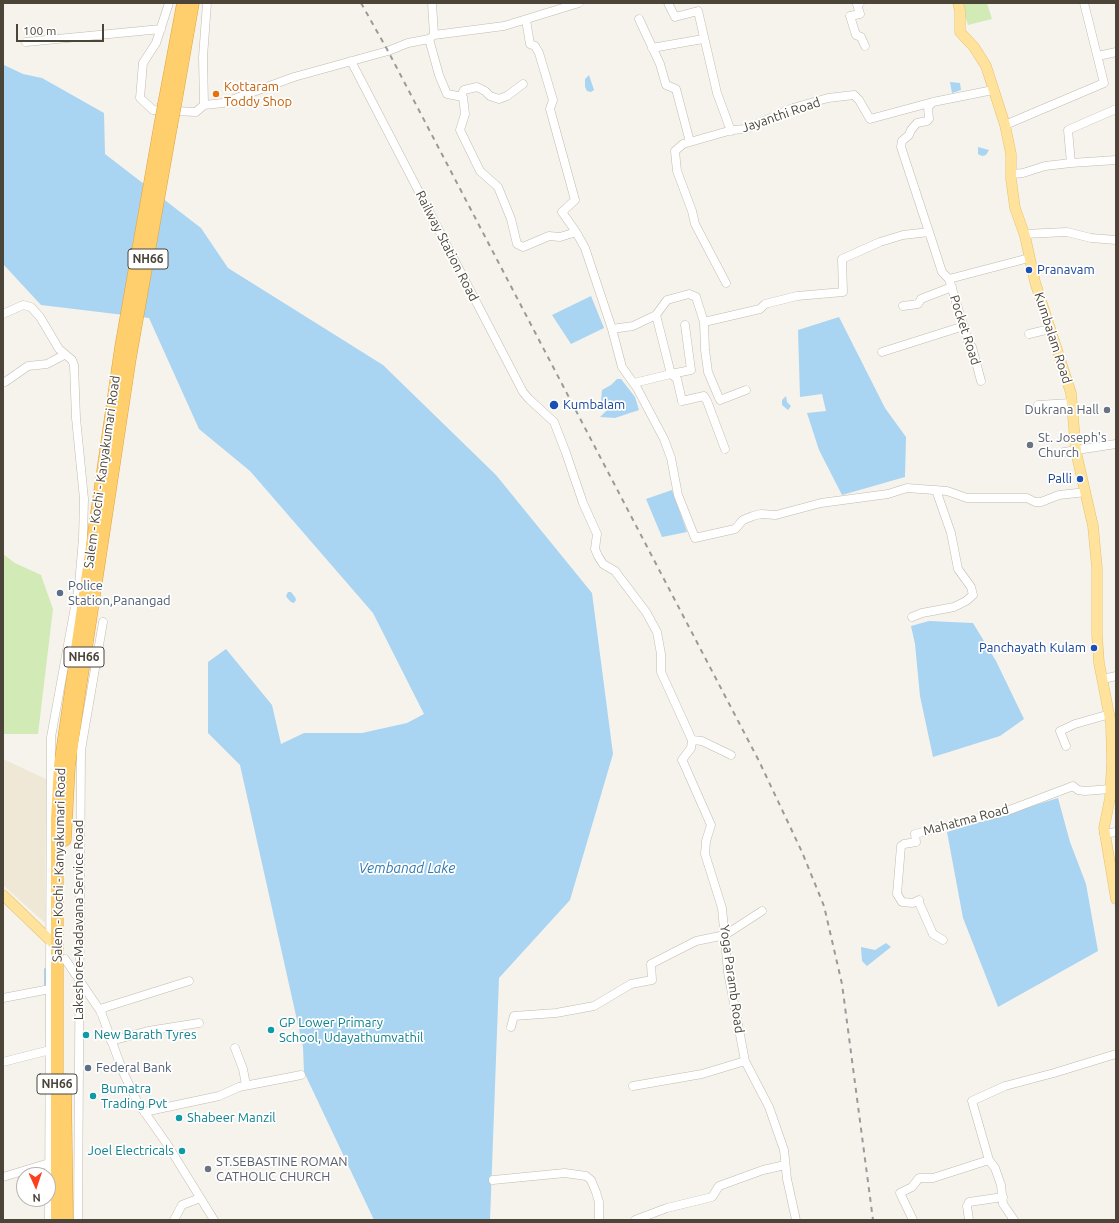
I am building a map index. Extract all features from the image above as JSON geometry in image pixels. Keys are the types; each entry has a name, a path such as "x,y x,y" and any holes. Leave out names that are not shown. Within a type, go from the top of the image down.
{"highway":[{"name":"NH66","path":"159,159 169,108 183,3"},
{"name":"NH66","path":"169,108 193,3"},
{"name":"Salem - Kochi - Kanyakumari Road","path":"57,1220 53,943 60,766 121,347 159,159"},
{"name":"Salem - Kochi - Kanyakumari Road","path":"66,1220 65,839 69,766 159,159"},
{"path":"53,943 65,959"}],"main road":[{"name":"Kumbalam Road","path":"958,3 960,11 960,32 982,58 986,66 1005,125 1011,154 1015,208 1024,234 1029,258 1050,329 1071,393 1076,452 1093,526 1097,568 1096,635 1110,714 1112,762 1104,834 1116,899"},
{"path":"3,895 53,943"}],"street":[{"path":"169,3 156,43 143,63 140,83 140,98 169,108 196,112 204,105 223,103 294,77 408,43 431,37 504,26 579,3"},
{"path":"204,105 203,57 208,3"},
{"path":"432,3 431,37 439,75 447,94 461,96"},
{"path":"668,3 675,17 698,10 703,38 717,93 731,131"},
{"path":"860,3 857,4 860,14 850,16 856,36 861,37 865,46"},
{"path":"1005,125 1103,85 1098,56 1084,3"},
{"path":"639,19 660,64 666,85 676,89 690,142"},
{"path":"526,20 530,44 535,46 539,52 553,100 550,109 575,200 562,212 585,248 612,329 622,367 634,383 664,439 671,458 678,495 695,538 734,529 743,520 761,514 776,515 821,503 888,494 906,488 947,491 967,498 1027,498 1035,502 1041,502 1059,495 1086,492"},
{"path":"26,42 161,29"},
{"path":"652,48 703,38"},
{"path":"1098,56 1116,52"},
{"name":"Railway Station Road","path":"351,61 523,392 554,422 583,504 597,534 595,549 603,564 615,571 646,612 657,632 661,654 662,672 692,740"},
{"path":"461,96 464,90 477,87 485,91 490,96 499,99 507,96 523,84"},
{"name":"Jayanthi Road","path":"726,283 695,224 692,211 677,171 675,151 683,144 731,131 746,130 793,108 828,98 854,94 870,119 933,102 993,90"},
{"path":"461,96 463,97 465,114 460,130 480,171 498,187 511,219 516,244 523,247 548,236 560,237 576,232"},
{"name":"Pocket Road","path":"933,102 928,107 929,119 927,121 917,123 909,135 902,141 901,146 942,272 949,279 952,287 972,347 981,381"},
{"path":"1071,163 1068,130 1116,109"},
{"path":"1012,174 1023,174 1045,166 1116,160"},
{"path":"704,322 760,309 765,304 797,296 843,292 842,259 880,242 903,235 929,232"},
{"path":"1024,234 1067,232 1091,238 1116,240"},
{"path":"949,279 1029,258"},
{"name":"Pocket Road","path":"903,306 918,304 920,299 926,296 952,287"},
{"path":"612,329 632,326 656,315 667,300 689,294 696,297 704,322 705,350 708,372 720,400 746,390"},
{"path":"4,313 23,304 31,307 40,317 64,355 72,360 74,365 76,418 84,499 83,538 79,585 74,603 51,737 53,943 50,989 49,1220"},
{"path":"656,315 671,374 676,379 682,401 704,396 725,449"},
{"path":"634,383 691,370 685,325"},
{"path":"882,352 964,326"},
{"path":"1029,334 1050,329"},
{"path":"5,382 28,366 48,364 64,355"},
{"path":"1038,405 1071,403"},
{"path":"1064,452 1076,452 1116,444"},
{"path":"912,618 922,613 954,607 966,601 973,595 971,587 958,569 951,533 936,490"},
{"name":"Lakeshore-Madavana Service Road","path":"78,1220 78,977 81,750 103,622"},
{"path":"1103,679 1116,676"},
{"path":"1066,746 1060,731 1075,724 1110,714"},
{"path":"692,740 702,741 731,755"},
{"name":"Yoga Paramb Road","path":"692,740 691,748 682,760 711,824 706,840 705,854 722,908 728,972 745,1061 769,1107 784,1150 785,1165 796,1220"},
{"name":"Mahatma Road","path":"943,940 933,934 919,900 913,903 902,902 898,894 901,846 916,842 915,834 1006,811 1073,786 1078,790 1085,791 1110,789"},
{"path":"1104,834 1116,832"},
{"path":"512,1027 514,1016 556,1012 594,1006 631,984 652,980 652,964 696,941 725,935 762,911"},
{"path":"65,959 101,1013 123,1072 138,1103 167,1144 214,1220"},
{"path":"101,1013 103,1008 189,982"},
{"path":"3,998 50,989"},
{"path":"111,1041 148,1031 200,1023"},
{"path":"235,1048 243,1069 246,1086"},
{"path":"3,1062 50,1050"},
{"path":"1014,1220 1003,1204 995,1168 989,1160 971,1103 972,1101 1005,1086 1116,1054"},
{"path":"633,1086 702,1074 745,1061"},
{"path":"144,1112 219,1096 231,1089 301,1074"},
{"path":"913,1220 900,1193 912,1187 919,1178 933,1178 989,1160"},
{"path":"3,1177 49,1163"},
{"path":"635,1220 667,1208 712,1197 719,1186 763,1170 785,1165"},
{"path":"493,1180 565,1173 586,1176 591,1180 599,1202 599,1220"},
{"path":"970,1220 967,1206 969,1202 1002,1196"},
{"path":"174,1220 182,1205 200,1198"}],"shaded area":[{"path":"3,759 46,779 45,923 3,885"}],"green space":[{"path":"961,3 987,3 992,19 968,25"},
{"path":"3,554 15,563 41,575 53,609 38,734 3,734"}],"water":[{"name":"Vembanad Lake","path":"3,59 4,65 23,74 42,78 104,113 105,154 201,228 228,268 383,365 496,475 592,593 613,754 570,900 499,978 490,1220 374,1220 304,1072 303,1047 240,765 208,733 208,662 226,649 272,705 281,744 304,733 362,733 407,723 424,714 373,613 250,471 199,429 149,318 41,305 3,264"},
{"path":"589,75 594,90 591,92 587,91 585,87 585,79"},
{"path":"950,82 960,83 961,90 952,93"},
{"path":"978,147 989,150 986,155 982,156 978,154"},
{"path":"591,296 604,328 571,344 552,315"},
{"path":"839,317 885,408 906,437 905,477 842,495 819,450 807,413 826,411 822,394 800,397 798,330"},
{"path":"617,379 621,379 635,397 639,410 615,418 600,417 607,410 608,402 601,401 602,390 611,385"},
{"path":"786,396 787,402 791,406 788,410 782,405 782,400"},
{"path":"672,490 687,532 662,537 646,499"},
{"path":"288,592 291,592 295,597 296,600 294,603 291,602 286,596"},
{"path":"929,621 973,623 996,661 1024,719 1000,736 933,757 920,696 915,644 911,626"},
{"path":"1058,798 1070,842 1086,884 1098,951 998,1007 963,918 947,832"},
{"path":"886,943 891,947 867,966 862,961 861,947 875,950"}],"waterway":[{"path":"45,969 45,988"}],"railway":[{"path":"361,3 388,51 759,761 802,852 824,906 842,984 873,1220"}],"place":[{"name":"Kottaram Toddy Shop","path":"216,94"},
{"name":"Pranavam","path":"1029,270"},
{"name":"Kumbalam","path":"554,405"},
{"name":"Dukrana Hall","path":"1107,410"},
{"name":"St. Joseph's Church","path":"1030,445"},
{"name":"Palli","path":"1080,479"},
{"name":"Police Station,Panangad","path":"60,593"},
{"name":"Panchayath Kulam","path":"1094,648"},
{"name":"GP Lower Primary School, Udayathumvathil","path":"271,1030"},
{"name":"New Barath Tyres","path":"86,1035"},
{"name":"Federal Bank","path":"88,1068"},
{"name":"Bumatra Trading Pvt","path":"93,1096"},
{"name":"Shabeer Manzil","path":"179,1118"},
{"name":"Joel Electricals","path":"182,1151"},
{"name":"ST.SEBASTINE ROMAN CATHOLIC CHURCH","path":"208,1169"}]}
